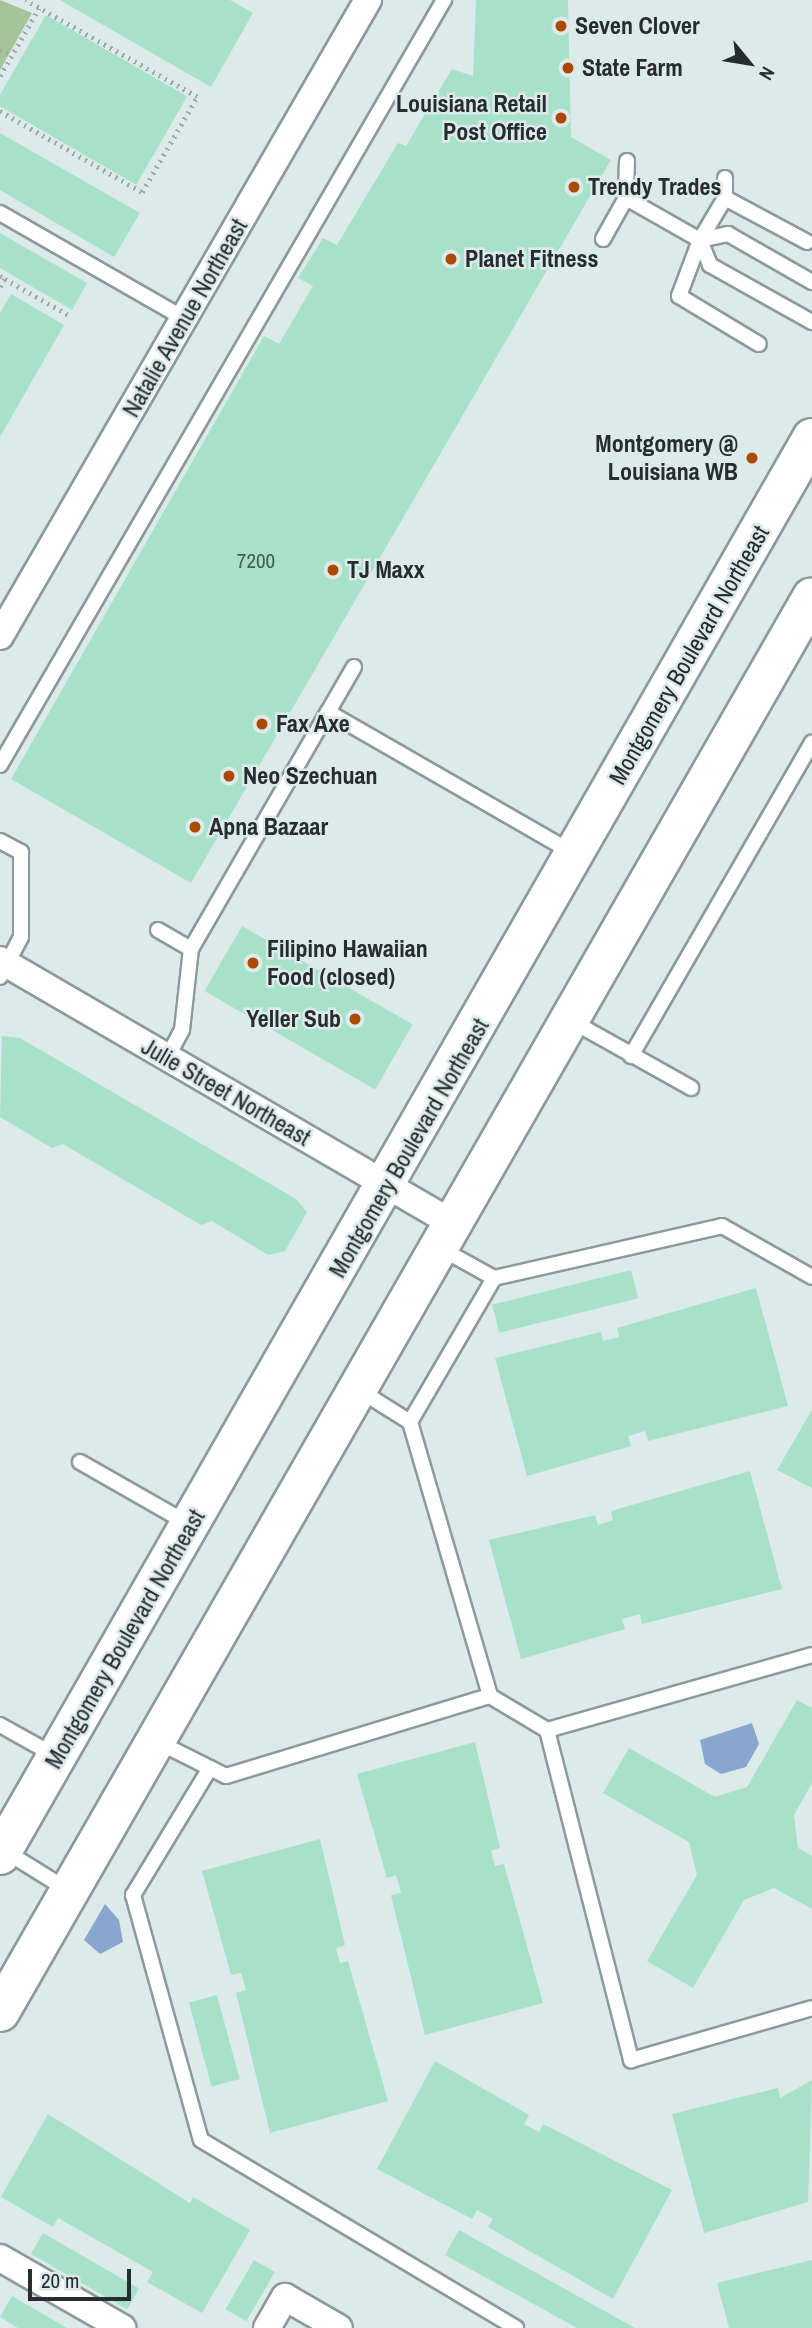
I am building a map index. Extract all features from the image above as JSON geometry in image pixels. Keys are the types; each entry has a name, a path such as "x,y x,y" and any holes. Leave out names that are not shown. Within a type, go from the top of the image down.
{"main road":[{"name":"Montgomery Boulevard Northeast","path":"1,1853 387,1187 812,438"},
{"path":"0,2012 812,597"}],"street":[{"name":"Natalie Avenue Northeast","path":"0,636 368,0"},
{"name":"Julie Street Northeast","path":"2,967 167,1058 387,1187 445,1235"},
{"path":"0,2258 122,2328"},
{"path":"267,2328 285,2297 339,2328"}],"lane":[{"path":"0,765 444,0"},
{"path":"603,239 626,198 627,161"},
{"path":"725,178 724,198 700,240 679,296 759,344"},
{"path":"626,198 700,240 710,265 812,322"},
{"path":"724,198 807,242"},
{"path":"0,213 185,319"},
{"path":"700,240 728,234 812,282"},
{"path":"167,1058 182,1030 191,949 354,667"},
{"path":"328,712 576,855"},
{"path":"631,1056 812,743"},
{"path":"0,841 21,852 21,937 2,967"},
{"path":"158,930 191,949"},
{"path":"569,1020 691,1088"},
{"path":"410,1422 494,1278 722,1226 812,1277"},
{"path":"445,1235 494,1278"},
{"path":"357,1388 410,1422 490,1696 547,1730 631,2060 812,2008"},
{"path":"80,1462 191,1525"},
{"path":"547,1730 812,1655"},
{"path":"155,1741 226,1776 490,1696"},
{"path":"0,1725 57,1757"},
{"path":"210,1768 133,1895 201,2140 516,2328"},
{"path":"1,1853 69,1890"}],"path":[{"path":"0,111 142,192 197,97 25,0"},
{"path":"0,76 39,8"},
{"path":"0,50 12,54"},
{"path":"0,288 3,277 69,315"}],"green space":[{"path":"0,0 32,13 0,70"}],"water":[{"path":"752,1723 759,1744 746,1767 721,1774 705,1764 700,1740"},
{"path":"105,1904 119,1920 123,1942 100,1954 84,1940"}],"building":[{"path":"60,0 230,0 253,13 211,87"},
{"path":"476,0 568,0 571,137 611,160 191,883 11,779 264,336 279,344 313,286 298,278 323,238 337,245 398,143 406,146 452,69 473,76"},
{"path":"46,15 187,96 136,185 0,106 0,95"},
{"path":"0,133 140,213 114,257 0,190"},
{"path":"0,233 87,283 72,310 0,268"},
{"path":"11,294 64,325 0,437 0,313"},
{"path":"242,926 413,1024 375,1089 204,991"},
{"path":"2,1036 20,1038 296,1199 307,1212 285,1251 268,1255 212,1221 201,1225 63,1144 52,1148 0,1117"},
{"path":"631,1270 638,1298 499,1333 492,1305"},
{"path":"756,1288 788,1406 648,1441 645,1431 628,1436 631,1446 527,1476 495,1358 601,1332 603,1341 619,1337 617,1328"},
{"path":"812,1410 812,1488 777,1470"},
{"path":"750,1471 782,1589 642,1624 640,1614 622,1619 625,1629 521,1659 489,1540 595,1515 598,1525 613,1520 611,1511"},
{"path":"797,1700 812,1708 812,1783 794,1815 798,1848 812,1856 812,1909 774,1888 744,1900 693,1988 647,1961 697,1875 689,1842 603,1793 629,1748 715,1797 747,1787"},
{"path":"475,1742 500,1848 491,1851 495,1866 504,1864 543,2003 425,2035 391,1895 401,1893 396,1875 387,1878 357,1774"},
{"path":"320,1839 345,1945 336,1948 340,1963 348,1961 388,2101 270,2133 236,1993 246,1990 241,1973 231,1975 202,1871"},
{"path":"217,1995 240,2079 212,2087 189,2003"},
{"path":"435,2061 529,2115 524,2124 539,2132 543,2124 672,2190 613,2299 488,2227 493,2219 477,2210 472,2219 377,2169"},
{"path":"812,2080 808,2202 704,2233 672,2114 778,2088 780,2098"},
{"path":"48,2114 190,2203 193,2197 250,2230 202,2313 147,2282 153,2272 58,2218 53,2227 1,2197"},
{"path":"459,2230 635,2328 577,2328 445,2255"},
{"path":"43,2233 139,2288 127,2309 31,2254"},
{"path":"254,2260 275,2272 246,2321 226,2309"},
{"path":"812,2260 812,2328 729,2328 717,2283"},
{"path":"12,2296 67,2328 18,2328 0,2317"}],"place":[{"name":"Seven Clover","path":"561,26"},
{"name":"State Farm","path":"568,68"},
{"name":"Louisiana Retail Post Office","path":"561,118"},
{"name":"Trendy Trades","path":"574,187"},
{"name":"Planet Fitness","path":"451,259"},
{"name":"Montgomery @ Louisiana WB","path":"752,458"},
{"name":"TJ Maxx","path":"333,570"},
{"name":"Fax Axe","path":"262,724"},
{"name":"Neo Szechuan","path":"229,776"},
{"name":"Apna Bazaar","path":"195,827"},
{"name":"Filipino Hawaiian Food (closed)","path":"253,963"},
{"name":"Yeller Sub","path":"355,1019"}]}
